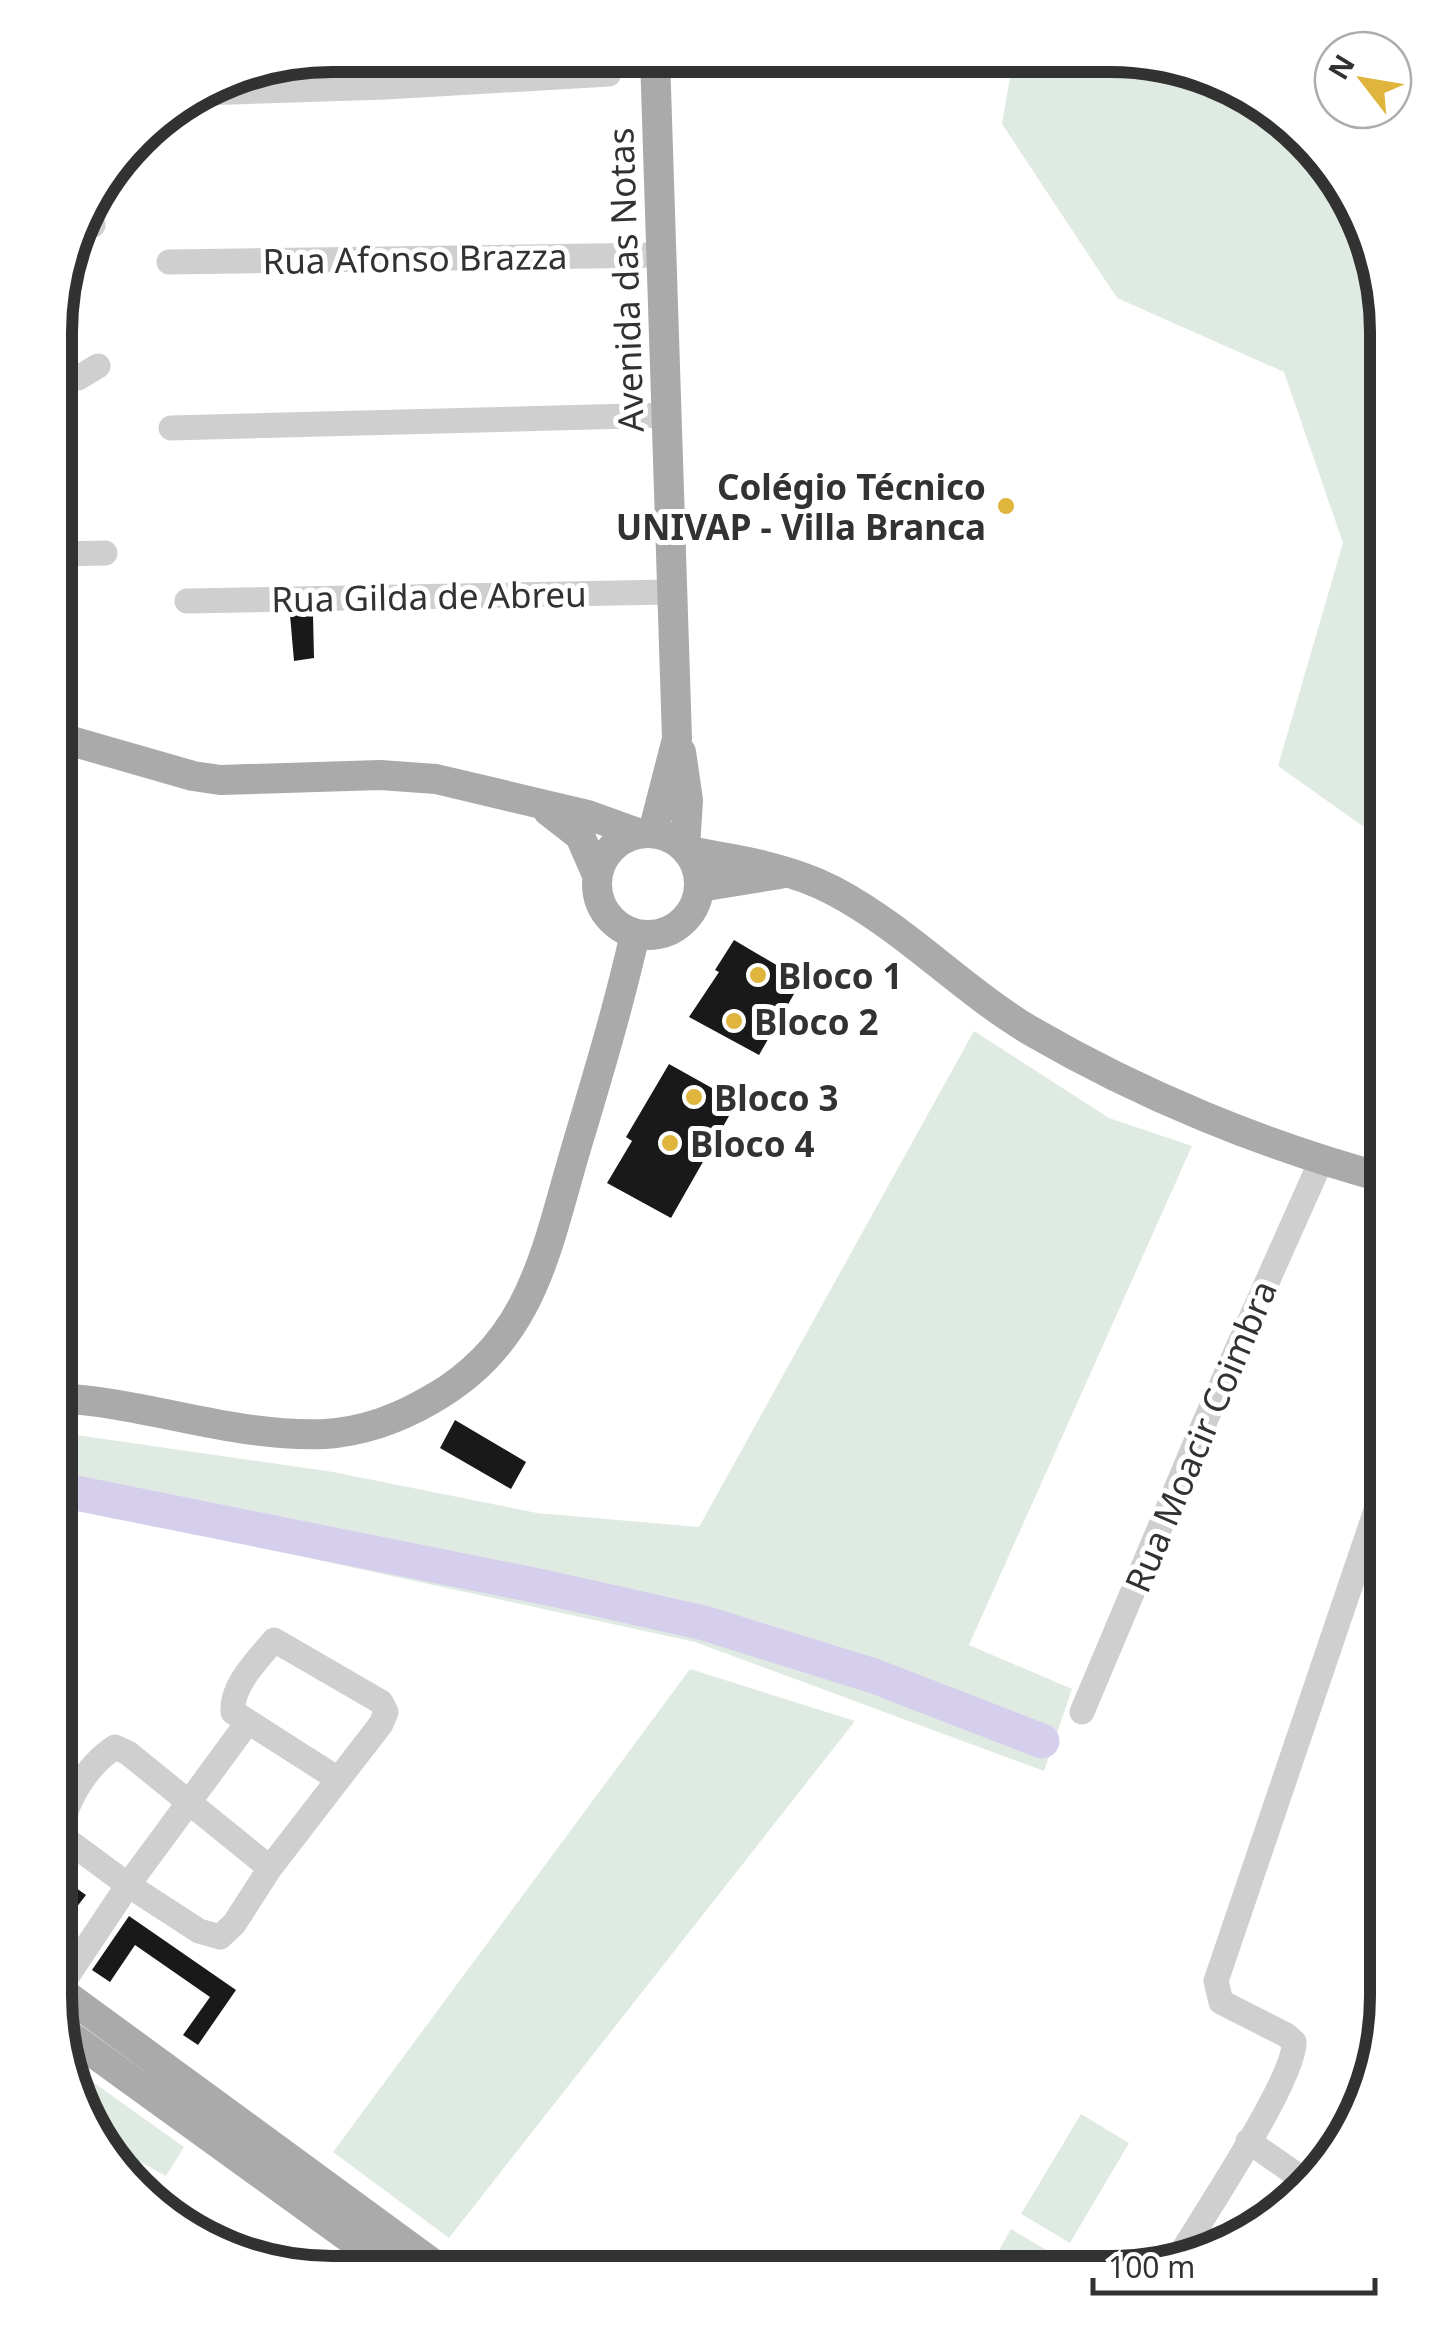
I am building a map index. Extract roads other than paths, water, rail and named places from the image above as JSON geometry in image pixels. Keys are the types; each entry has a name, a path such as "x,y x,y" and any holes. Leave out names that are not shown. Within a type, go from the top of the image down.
{"main road":[{"name":"Avenida das Notas","path":"655,73 677,740 686,774 687,849 695,862 700,887"},
{"name":"Avenida das Notas","path":"645,833 677,740"},
{"path":"73,742 220,780 380,775 436,779 670,837 687,849 743,860 814,881 872,914 992,1004 1062,1048 1181,1104 1321,1161 1370,1174"},
{"path":"542,806 580,836 598,875 605,912 613,922 635,934 665,932 678,926 696,902 700,887 737,884 782,873"},
{"path":"598,875 611,848 645,833"},
{"path":"73,1400 235,1427 327,1434 390,1422 442,1394 487,1359 516,1321 546,1251 635,934"},
{"path":"73,2001 422,2256"},
{"path":"76,2040 374,2256"}],"street":[{"path":"386,73 386,86"},
{"path":"234,92 608,74"},
{"name":"Rua Afonso Brazza","path":"169,262 661,255"},
{"path":"73,379 98,366"},
{"path":"171,428 668,415"},
{"path":"73,554 105,553"},
{"name":"Rua Gilda de Abreu","path":"187,600 671,592"},
{"name":"Rua Moacir Coimbra","path":"1082,1712 1198,1437 1321,1161"},
{"path":"1186,2244 1294,2054 1294,2042 1286,2034 1221,2002 1216,1992 1219,1969 1370,1529"},
{"path":"73,1845 199,1931 220,1937 234,1924 270,1868 338,1780 381,1724 386,1712 381,1702 274,1640 242,1682 232,1700 233,1712 338,1780"},
{"path":"73,1966 248,1722"},
{"path":"73,1798 100,1756 115,1746 270,1868"},
{"path":"1248,2141 1297,2175"}],"waterway":[{"path":"73,1492 704,1623 874,1676 1042,1741"}],"place":[{"name":"Colégio Técnico UNIVAP - Villa Branca","path":"1006,506"},
{"name":"Bloco 1","path":"758,975"},
{"name":"Bloco 2","path":"734,1021"},
{"name":"Bloco 3","path":"694,1097"},
{"name":"Bloco 4","path":"670,1143"}]}
